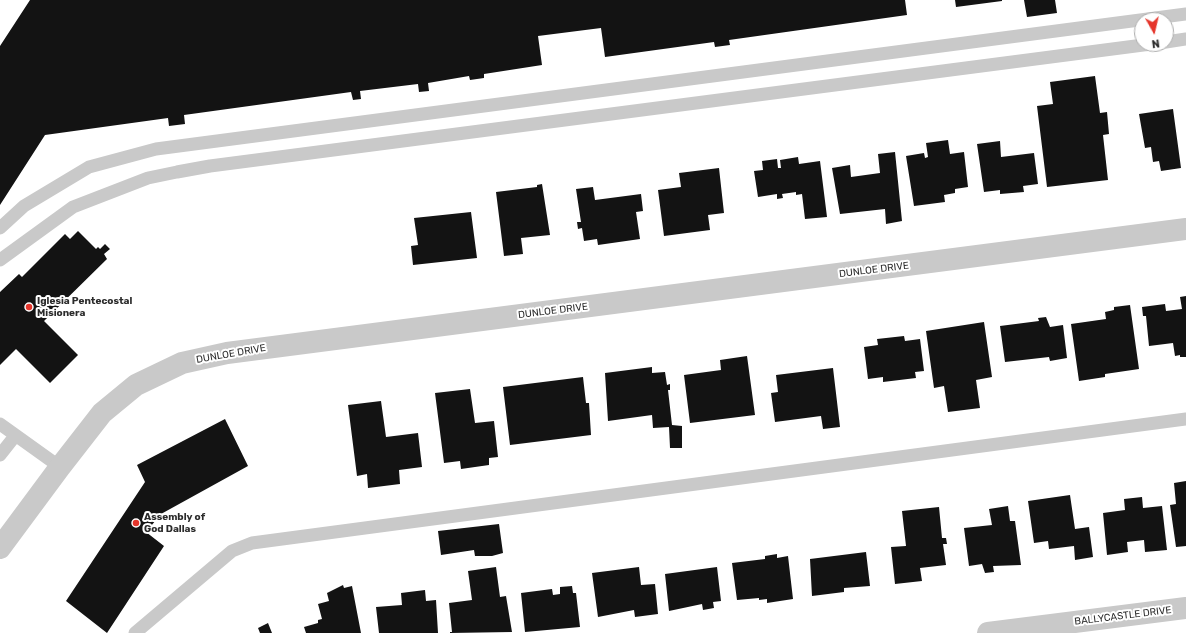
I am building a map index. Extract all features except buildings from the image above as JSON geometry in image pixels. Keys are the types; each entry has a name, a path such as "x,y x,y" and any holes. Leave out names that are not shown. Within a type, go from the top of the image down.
{"street":[{"name":"DUNLOE DRIVE","path":"0,548 102,413 136,385 182,363 228,353 1186,229"},
{"name":"BALLYCASTLE DRIVE","path":"988,633 1186,608"}],"lane":[{"path":"0,228 24,206 88,167 156,148 1186,14"},
{"path":"1174,41 1186,39"},
{"path":"0,260 73,206 148,178 177,172 210,166 1134,46"},
{"path":"135,633 232,551 252,543 1186,419"},
{"path":"0,424 60,467"},
{"path":"0,455 15,436"}],"place":[{"name":"Iglesia Pentecostal Misionera","path":"29,307"},
{"name":"Assembly of God Dallas","path":"136,523"}]}
